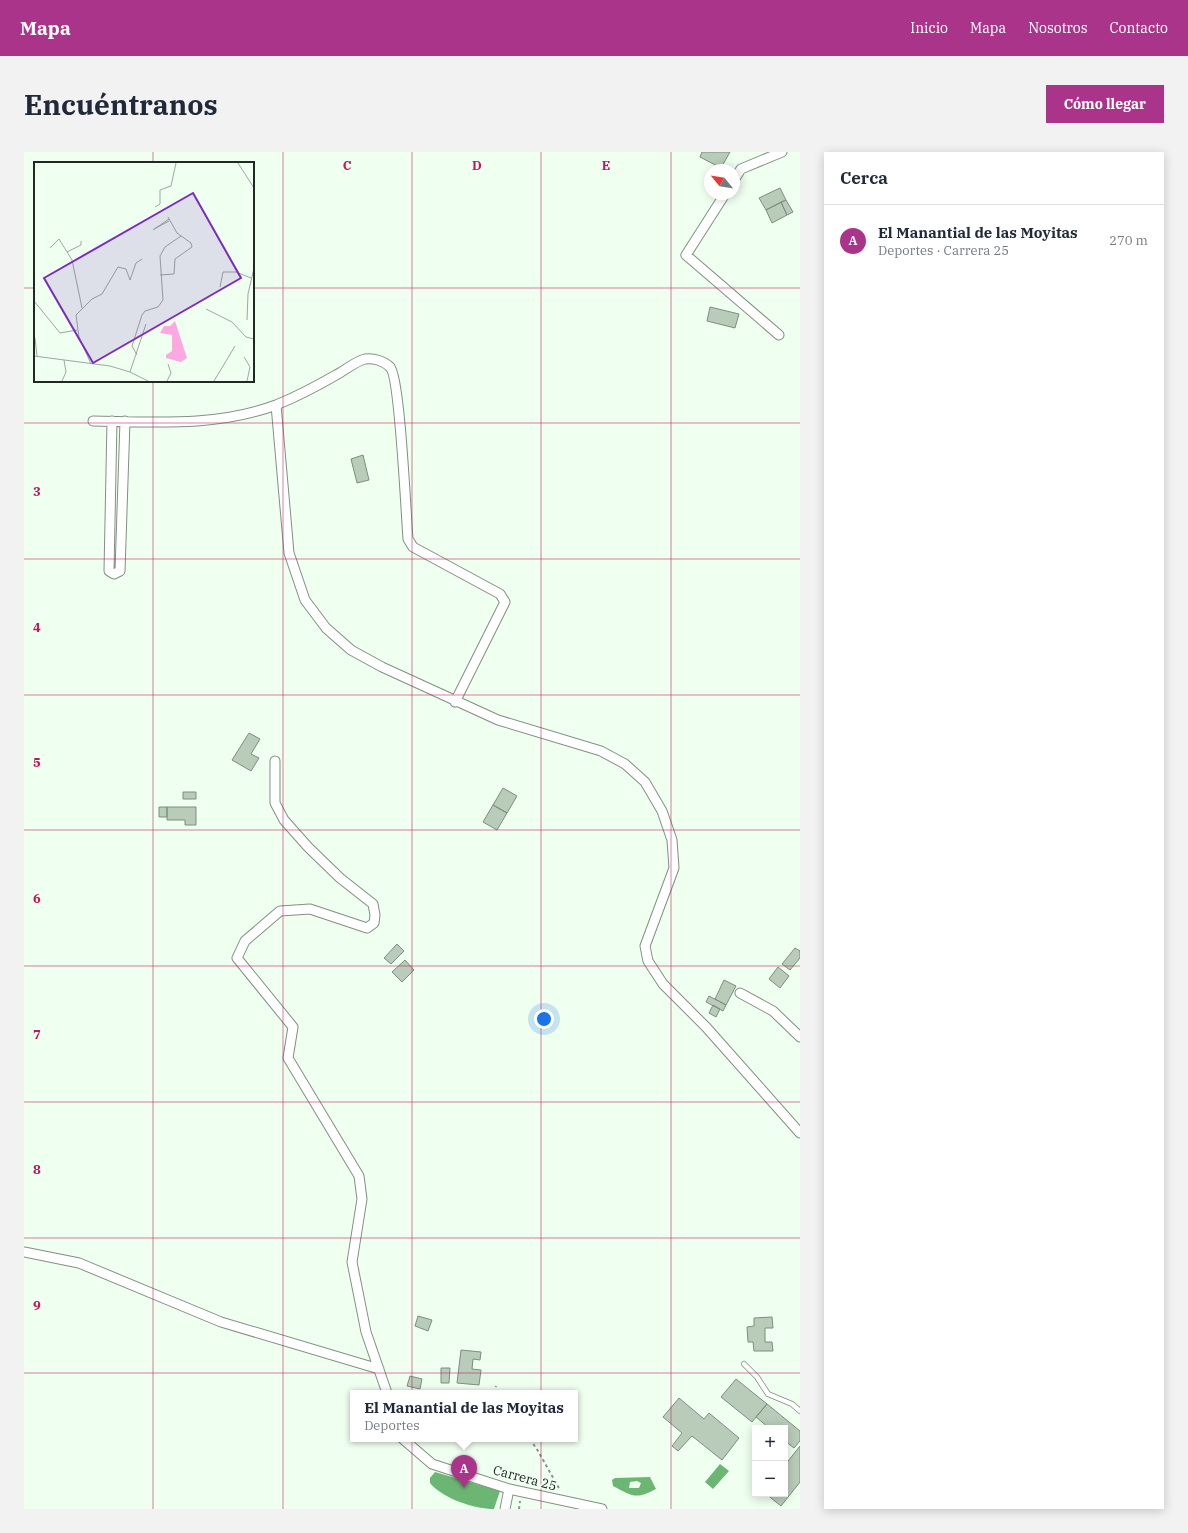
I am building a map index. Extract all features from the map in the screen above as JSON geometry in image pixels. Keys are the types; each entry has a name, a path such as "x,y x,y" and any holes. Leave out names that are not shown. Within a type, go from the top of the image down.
{"street":[{"path":"740,171 782,152"},
{"path":"721,200 686,255 779,335"},
{"path":"93,421 201,422 239,416 276,404 320,384 364,360 378,360 391,368 396,380 408,539 413,547 500,594 505,602 455,702"},
{"path":"276,404 290,553 305,600 326,628 351,650 455,702 498,720 601,751 625,764 645,782 662,811 672,840 674,868 645,946 648,961 663,984 706,1027 800,1133"},
{"path":"112,421 109,571 114,574 120,572 125,422"},
{"path":"275,761 275,803 284,820 308,847 340,878 373,904 375,915 374,923 367,928 310,909 280,911 244,941 237,958 293,1027 288,1058 359,1176 362,1199 352,1262 366,1332 386,1390"},
{"path":"740,993 773,1011 800,1037"},
{"path":"24,1252 79,1263 221,1322 379,1369"},
{"name":"Carrera 25","path":"406,1442 432,1464 510,1489 602,1509"},
{"path":"505,1509 510,1489"}],"lane":[{"path":"744,1364 757,1377 768,1394 792,1404 800,1410"}],"path":[{"path":"495,1390 496,1386"},
{"path":"532,1442 566,1502"},
{"path":"519,1509 520,1501"}],"shaded area":[{"path":"720,1464 729,1471 713,1489 705,1482"},
{"path":"435,1472 500,1491 494,1509 486,1509 469,1505 443,1494 430,1483 430,1478"},
{"path":"650,1477 656,1489 639,1496 630,1494 613,1486 612,1480 615,1478","holes":["637,1481 641,1483 639,1488 629,1488 630,1482"]}],"building":[{"path":"702,152 730,152 723,164 713,164 700,157"},
{"path":"780,188 786,200 766,210 759,198"},
{"path":"786,200 793,212 787,215 781,202"},
{"path":"781,202 787,215 772,223 766,210"},
{"path":"710,307 739,314 735,328 707,321"},
{"path":"363,455 369,480 357,483 351,459"},
{"path":"249,733 260,739 251,754 259,758 251,771 232,760"},
{"path":"503,788 517,796 507,813 493,805"},
{"path":"183,792 196,792 196,799 183,799"},
{"path":"493,805 507,813 497,830 483,822"},
{"path":"159,807 167,807 167,817 159,817"},
{"path":"167,807 196,807 196,825 185,825 185,820 167,820"},
{"path":"397,944 404,951 391,964 384,958"},
{"path":"795,948 800,951 800,958 790,970 782,964"},
{"path":"405,960 414,970 402,982 392,972"},
{"path":"778,967 789,976 780,988 769,979"},
{"path":"724,980 736,986 726,1005 715,999"},
{"path":"709,996 726,1005 723,1011 706,1002"},
{"path":"713,1005 720,1009 716,1017 709,1013"},
{"path":"418,1316 432,1320 428,1331 415,1326"},
{"path":"772,1317 773,1328 765,1328 765,1342 772,1342 773,1351 754,1351 753,1342 748,1342 747,1327 754,1326 754,1318"},
{"path":"461,1350 481,1352 480,1360 473,1359 472,1369 481,1370 479,1385 457,1383"},
{"path":"441,1368 450,1368 449,1383 441,1383"},
{"path":"410,1376 422,1379 420,1389 407,1386"},
{"path":"736,1379 767,1404 752,1422 721,1397"},
{"path":"679,1398 704,1419 709,1413 739,1438 722,1460 692,1436 678,1451 672,1446 682,1433 663,1417"},
{"path":"767,1404 800,1431 800,1441 794,1448 788,1443 788,1425 765,1425 756,1417"},
{"path":"800,1446 800,1482 781,1506 770,1497 788,1497 788,1461"}],"place":[{"name":"El Manantial de las Moyitas","path":"464,1488"}]}
